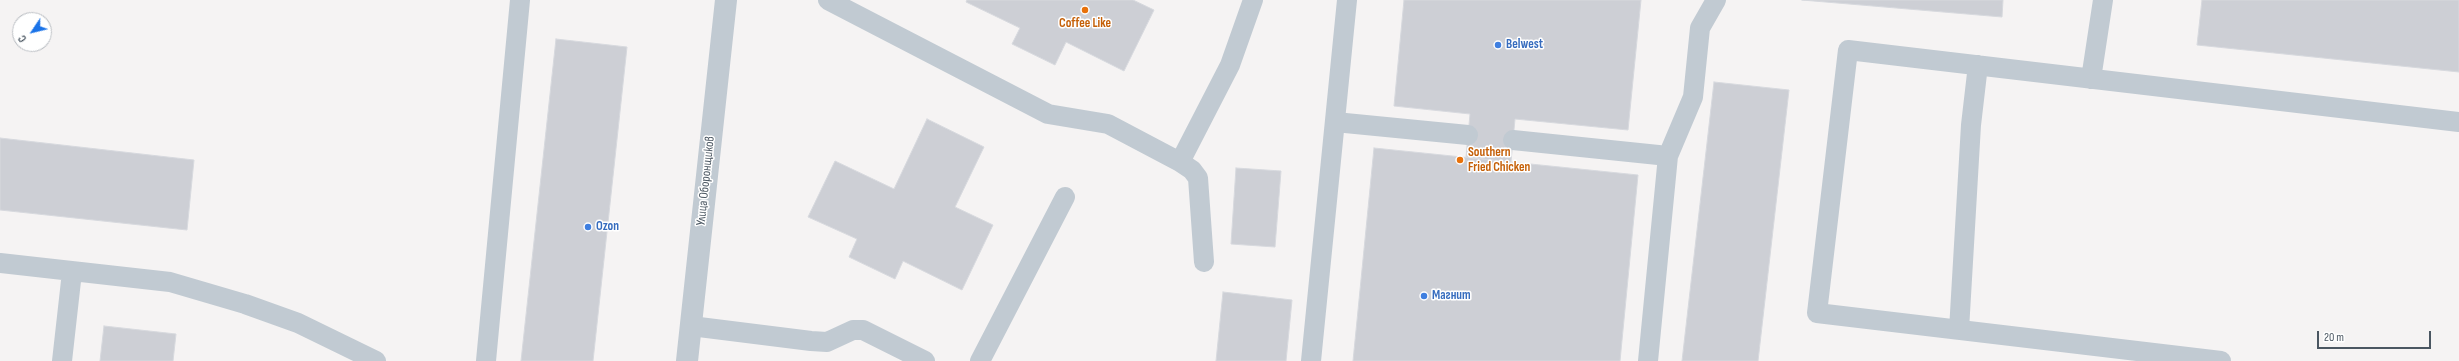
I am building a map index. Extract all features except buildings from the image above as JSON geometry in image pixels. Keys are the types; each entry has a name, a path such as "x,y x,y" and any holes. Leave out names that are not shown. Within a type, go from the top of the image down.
{"street":[{"name":"Улица Оборонщиков","path":"687,361 726,0"}],"lane":[{"path":"486,361 520,0"},
{"path":"828,0 1048,114 1108,124 1180,162 1192,170 1198,178 1204,262"},
{"path":"1180,162 1230,65 1253,0"},
{"path":"1311,361 1347,0"},
{"path":"1648,361 1668,156 1693,98 1700,28 1716,0"},
{"path":"2091,79 2102,0"},
{"path":"2221,361 1817,313 1848,50 2459,122"},
{"path":"1959,330 1971,125 1978,65"},
{"path":"1335,122 1468,136"},
{"path":"1513,140 1668,156"},
{"path":"980,361 1065,197"},
{"path":"0,264 170,282 245,304 298,324 376,361"},
{"path":"62,361 72,272"},
{"path":"691,326 827,342 853,330 863,330 925,361"}],"place":[{"name":"Coffee Like","path":"1085,10"},
{"name":"Belwest","path":"1498,45"},
{"name":"Southern Fried Chicken","path":"1460,160"},
{"name":"Ozon","path":"588,227"},
{"name":"Магнит","path":"1424,296"}]}
